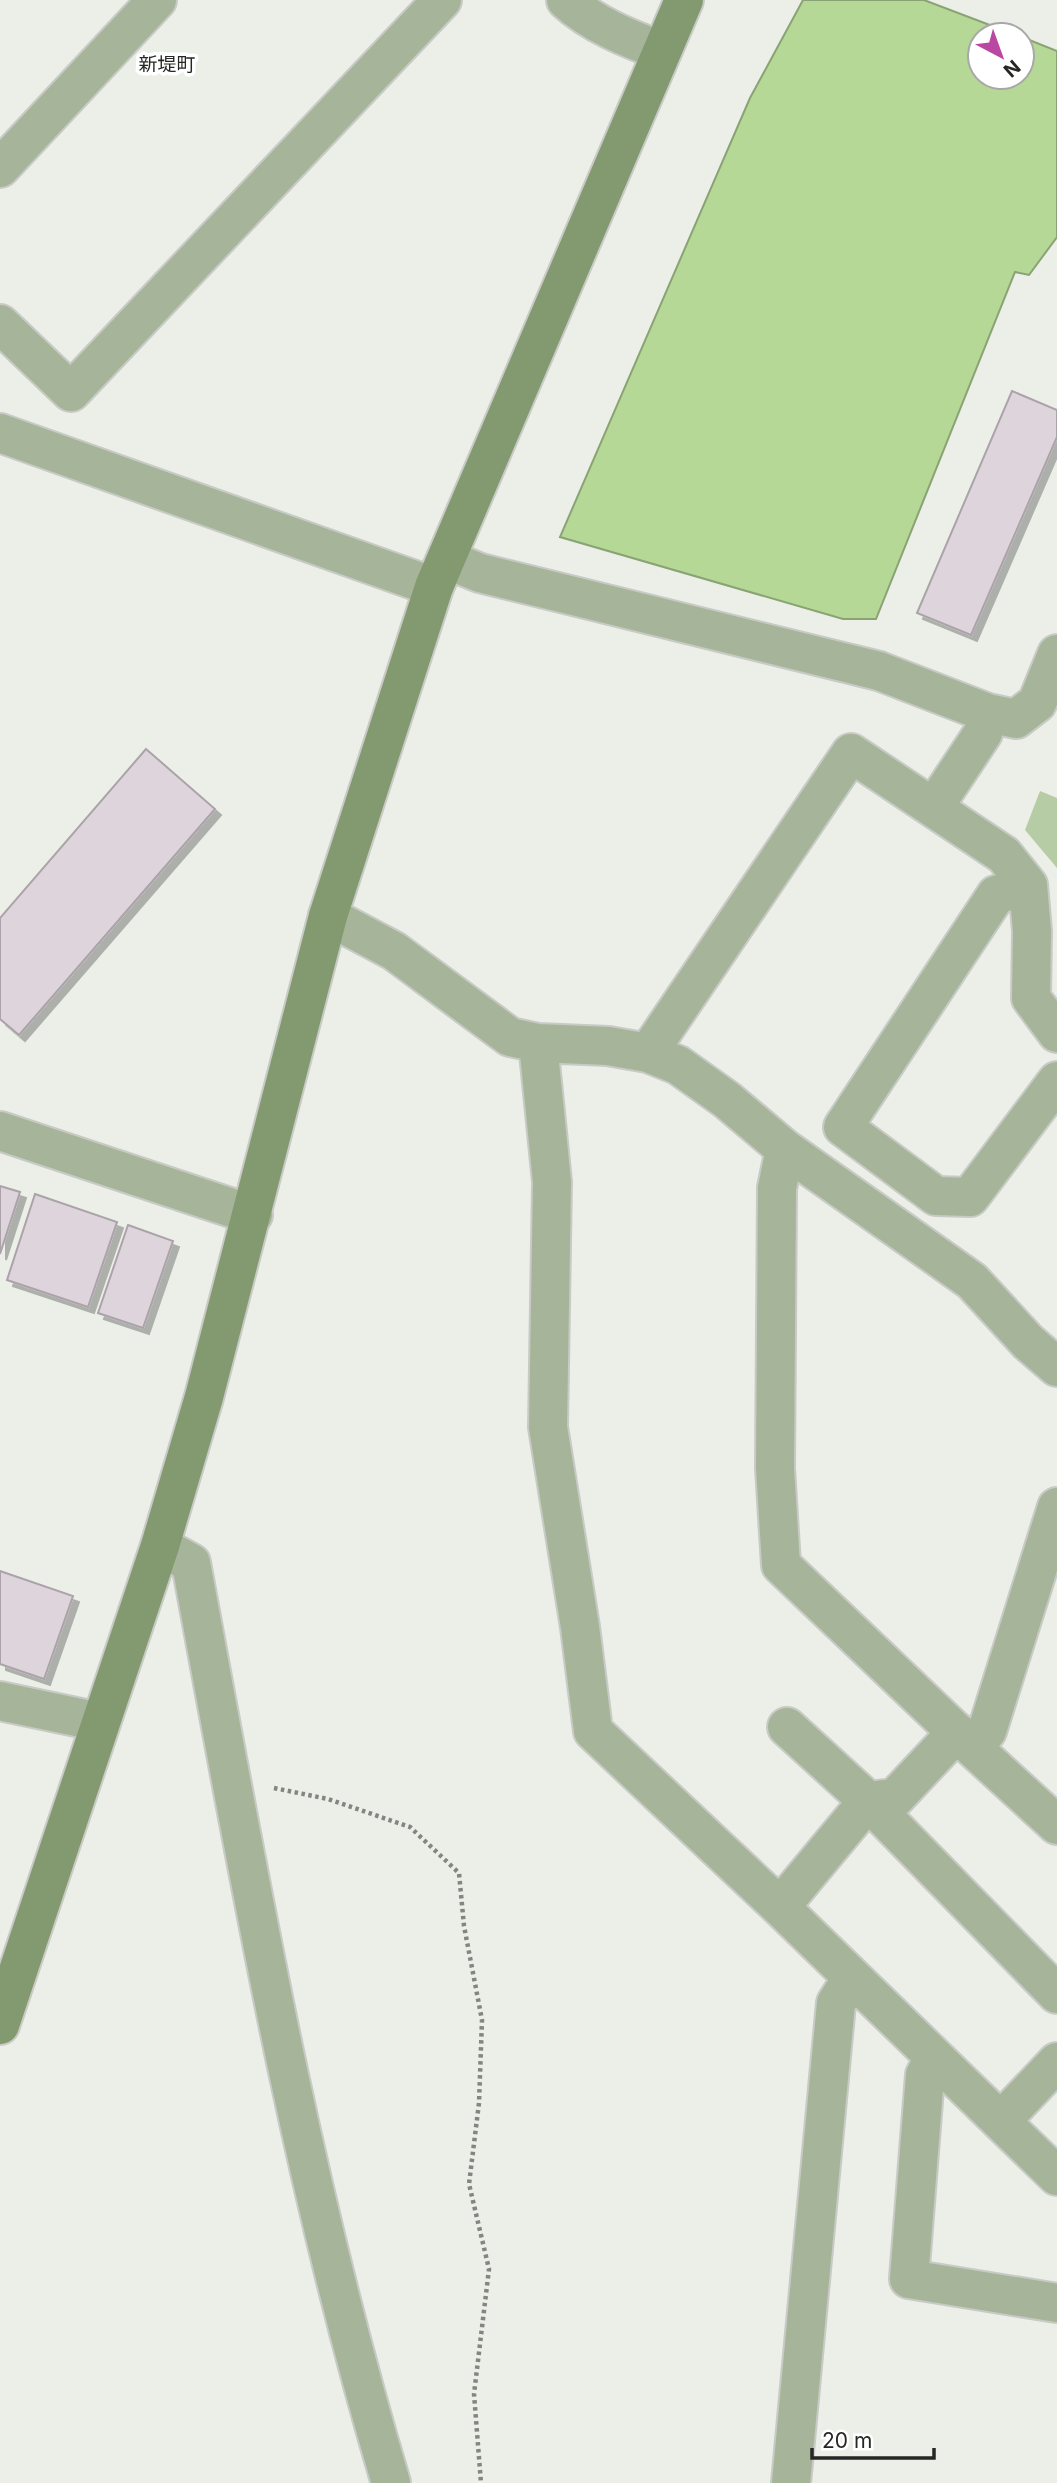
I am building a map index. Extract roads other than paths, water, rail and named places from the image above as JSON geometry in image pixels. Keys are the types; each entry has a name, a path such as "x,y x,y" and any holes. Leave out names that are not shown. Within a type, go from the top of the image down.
{"street":[{"path":"0,168 157,0"},
{"path":"0,324 71,392 442,0"},
{"path":"566,0 626,38 662,51"},
{"path":"0,2025 160,1546 253,1215 328,916 440,573 684,0"},
{"path":"0,433 440,573 480,573 879,671 988,713 1016,719 1037,704 1057,654"},
{"path":"934,807 983,733 988,713"},
{"path":"648,1053 850,753 1003,855 1028,885 1032,931 1031,998 1057,1032"},
{"path":"1028,885 996,895 843,1127 936,1196 970,1197 1057,1081"},
{"path":"328,916 394,951 510,1037 538,1043 608,1046 648,1053 678,1065 727,1100 785,1149 972,1281 1028,1342 1057,1367"},
{"path":"538,1043 552,1182 548,1427 580,1628 593,1731 780,1907 1057,2176"},
{"path":"0,1131 253,1215"},
{"path":"785,1149 777,1188 775,1468 781,1564 1057,1825"},
{"path":"780,1907 867,1801 895,1798 965,1740 987,1731 1057,1507"},
{"path":"160,1546 191,1563 296,2109 359,2374 391,2483"},
{"path":"0,1700 100,1722"},
{"path":"787,1727 867,1801 1057,1994"},
{"path":"791,2483 835,2003 852,1978"},
{"path":"934,2058 925,2075 909,2279 1057,2303"},
{"path":"1000,2121 1057,2062"}],"district":[{"name":"新堤町","path":"167,64"}]}
